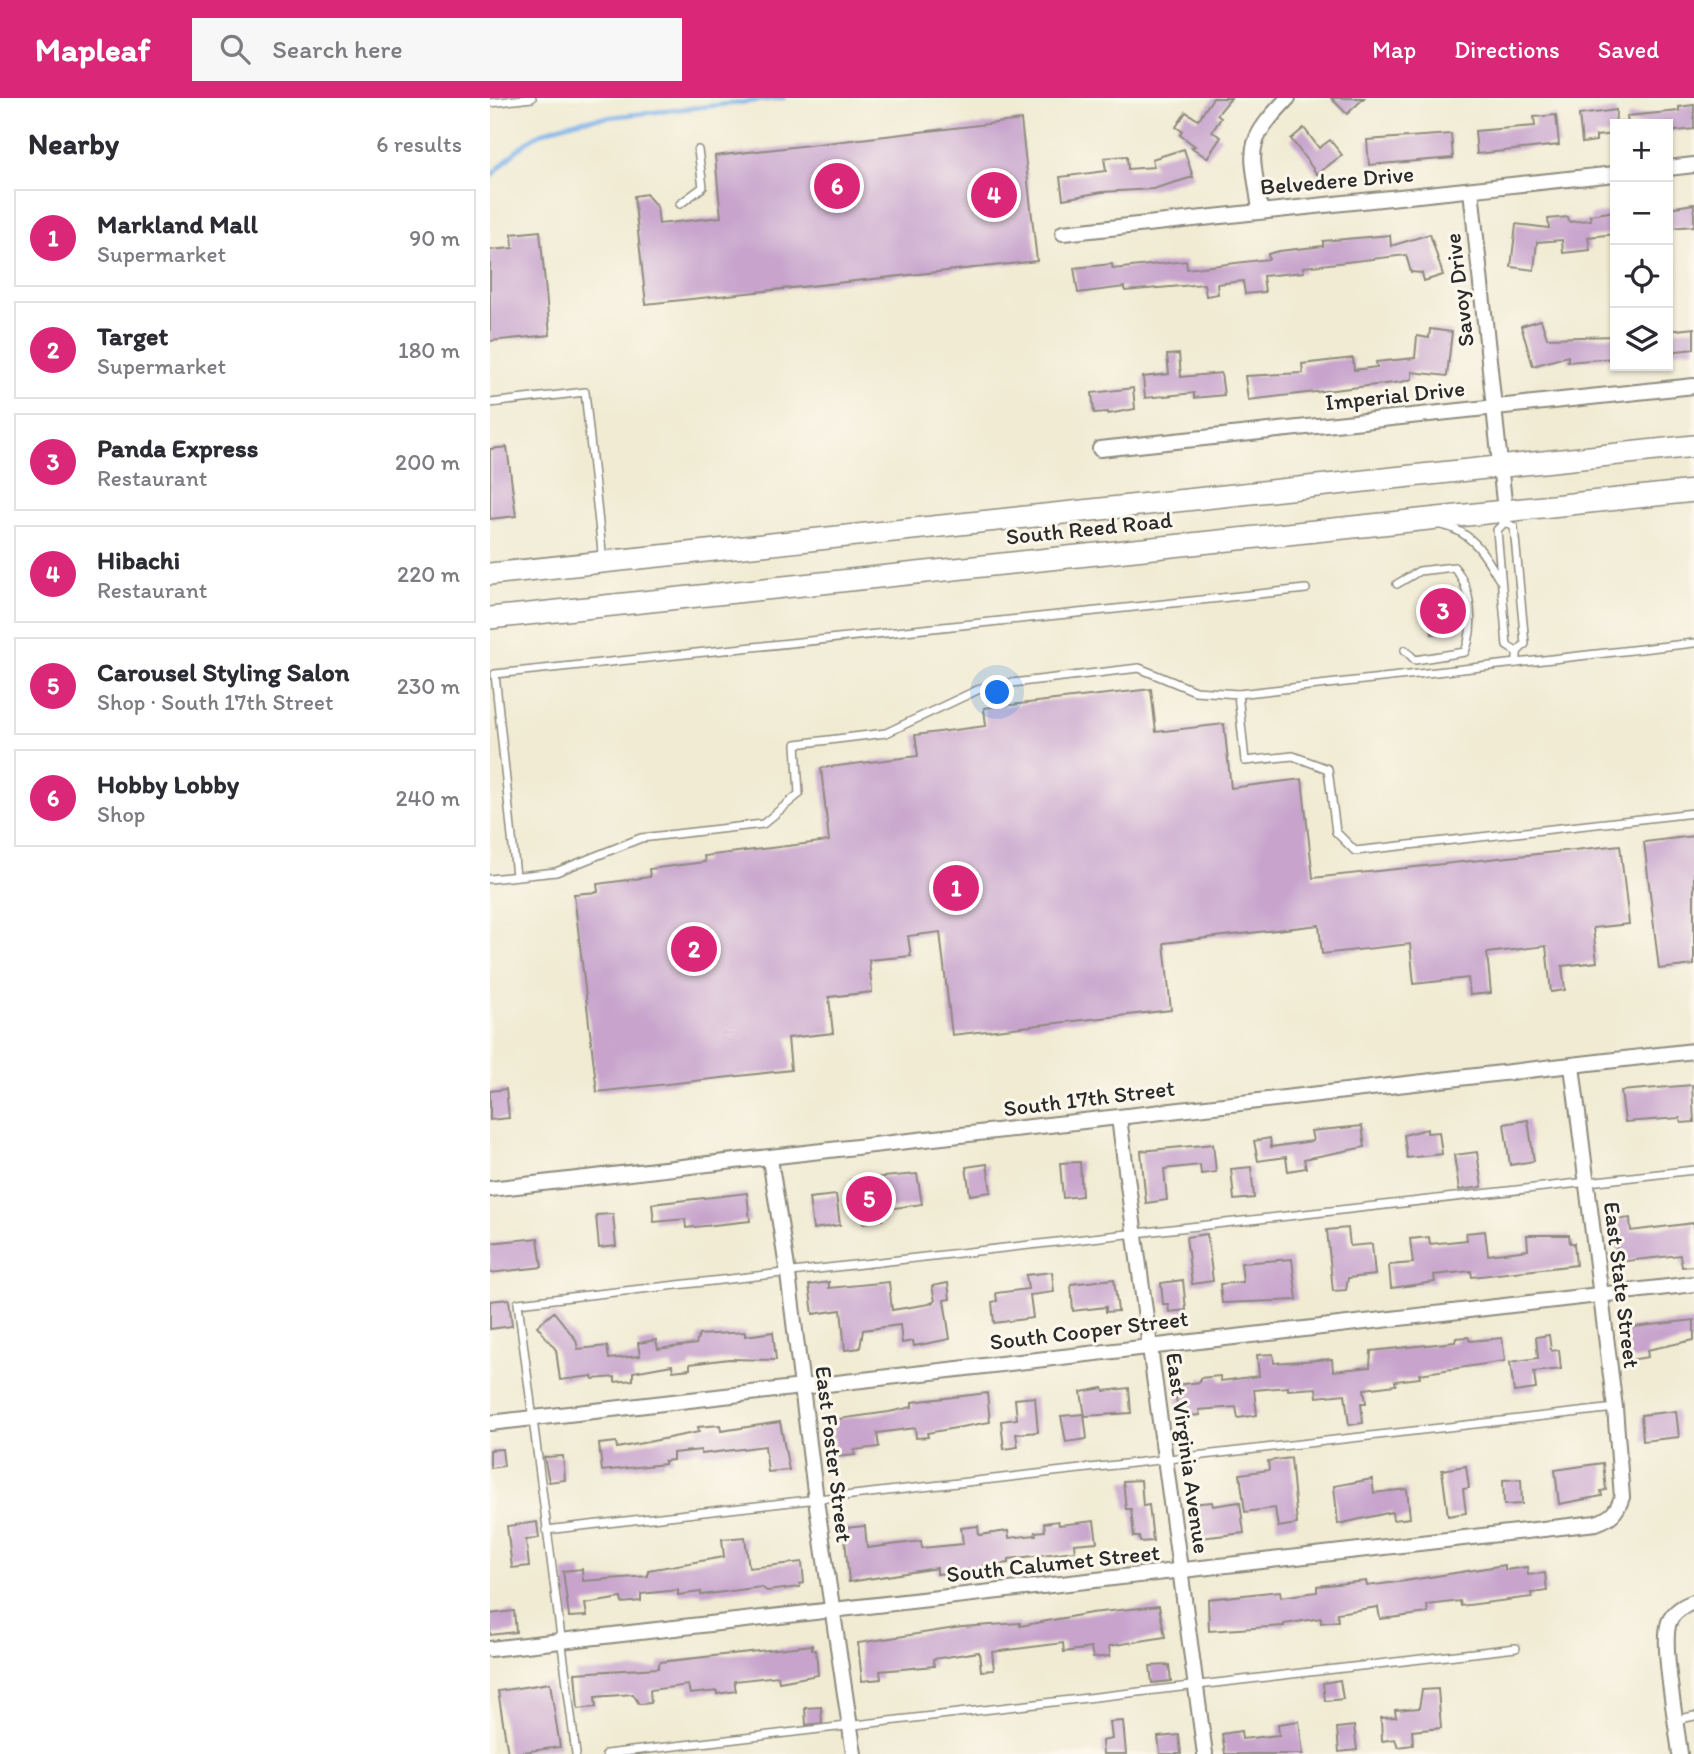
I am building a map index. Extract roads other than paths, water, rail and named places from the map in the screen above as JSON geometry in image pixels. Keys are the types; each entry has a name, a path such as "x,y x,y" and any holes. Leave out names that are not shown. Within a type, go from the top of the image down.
{"main road":[{"name":"South Reed Road","path":"490,574 1694,446"},
{"name":"South Reed Road","path":"490,618 1414,520 1505,517 1694,491"}],"street":[{"path":"1260,210 1252,154 1256,136 1288,98"},
{"path":"1673,167 1694,165"},
{"name":"Belvedere Drive","path":"1063,233 1610,175"},
{"name":"Savoy Drive","path":"1471,190 1503,467 1505,517"},
{"name":"Imperial Drive","path":"1100,449 1694,386"},
{"name":"South 17th Street","path":"490,1189 770,1160 1694,1051"},
{"name":"East State Street","path":"1572,1066 1615,1408 1622,1497 1617,1510"},
{"name":"East Virginia Avenue","path":"1119,1118 1205,1754"},
{"name":"East Foster Street","path":"770,1160 788,1274 816,1500 855,1754"},
{"name":"South Cooper Street","path":"490,1423 1694,1284"},
{"name":"South Calumet Street","path":"490,1649 1596,1523 1608,1519 1617,1510"},
{"path":"1680,1754 1667,1643 1669,1623 1674,1615 1686,1604 1694,1602"}],"lane":[{"path":"490,103 532,98"},
{"path":"680,204 703,187 698,150"},
{"path":"490,403 585,392 603,562"},
{"path":"1517,652 1507,646 1497,530 1505,517 1514,527 1525,644 1517,652 1517,663"},
{"path":"1414,520 1447,526 1466,534 1481,549 1502,583"},
{"path":"1397,584 1419,571 1454,567 1464,579 1472,635 1465,652 1415,660 1405,650"},
{"path":"516,876 495,674 1306,589"},
{"path":"490,879 565,869 641,838 763,824 799,794 796,744 886,733 986,685 1139,667 1195,691 1238,694 1694,643"},
{"path":"1238,694 1245,761 1293,756 1328,769 1336,832 1355,851 1694,813"},
{"path":"576,1754 530,1418 518,1303 1694,1170"},
{"path":"546,1530 1615,1408"},
{"path":"606,1754 1516,1648"},
{"path":"1676,1720 1694,1716"}],"waterway":[{"path":"490,177 531,139 566,124 784,98"}],"place":[{"name":"Hobby Lobby","path":"837,186"},
{"name":"Hibachi","path":"994,195"},
{"name":"Panda Express","path":"1443,611"},
{"name":"Markland Mall","path":"956,888"},
{"name":"Target","path":"694,949"},
{"name":"Carousel Styling Salon","path":"869,1199"}]}
